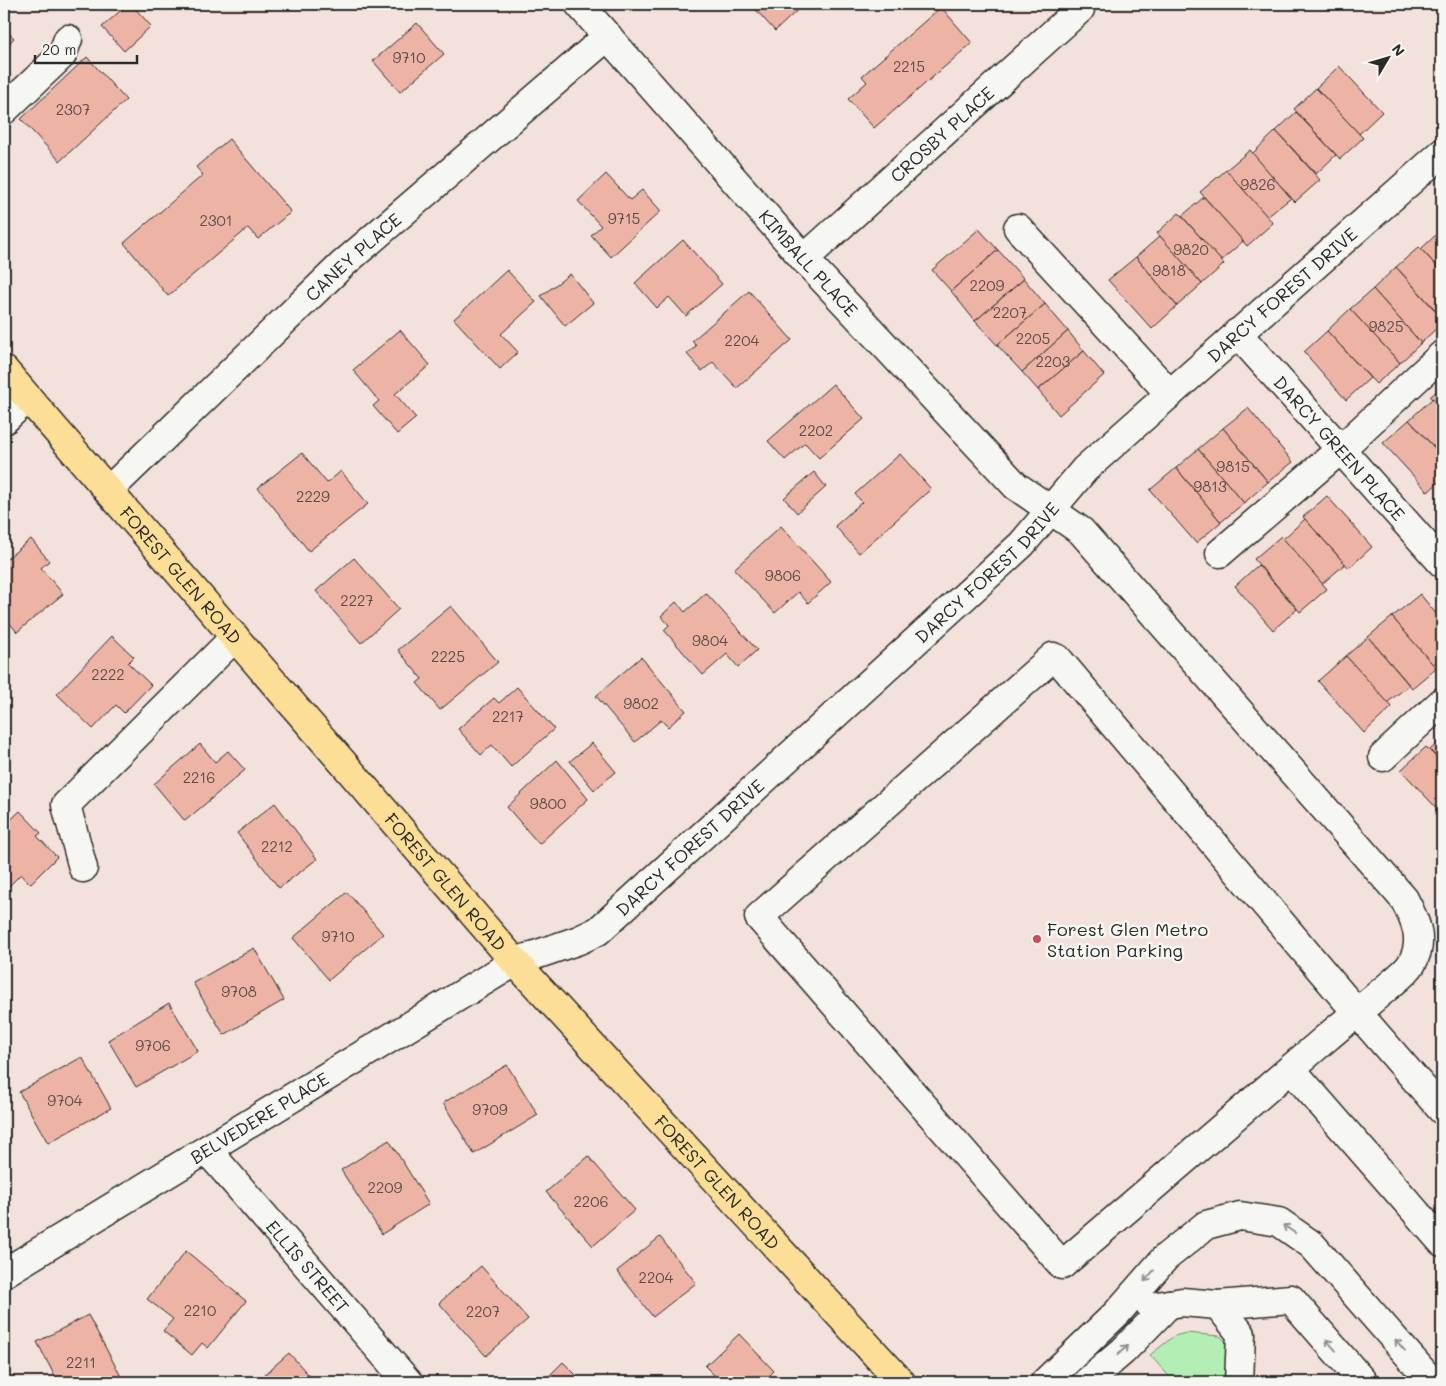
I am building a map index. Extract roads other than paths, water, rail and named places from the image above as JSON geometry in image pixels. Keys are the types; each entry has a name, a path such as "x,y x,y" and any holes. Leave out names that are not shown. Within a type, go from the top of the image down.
{"main road":[{"name":"FOREST GLEN ROAD","path":"4,370 515,962 901,1382"}],"street":[{"name":"KIMBALL PLACE","path":"579,4 804,259 1016,486 1081,531 1404,899 1416,921 1419,946 1412,964 1403,974 1062,1265 759,917 1053,657 1065,666 1357,1012"},
{"name":"CROSBY PLACE","path":"804,259 1080,9"},
{"name":"CANEY PLACE","path":"108,491 343,264 608,36"},
{"path":"4,110 62,55 68,39"},
{"name":"DARCY FOREST DRIVE","path":"515,962 579,940 598,931 1022,544 1085,469 1442,154"},
{"path":"1018,228 1170,394"},
{"name":"DARCY GREEN PLACE","path":"1237,333 1442,563"},
{"path":"1220,553 1341,449 1442,355"},
{"path":"4,420 28,398"},
{"path":"83,868 66,805 235,637"},
{"path":"1383,757 1442,702"},
{"name":"BELVEDERE PLACE","path":"4,1273 515,962"},
{"path":"1357,1012 1442,1110"},
{"path":"1291,1069 1442,1242"},
{"name":"ELLIS STREET","path":"207,1150 408,1382"},
{"path":"1045,1382 1117,1313 1165,1258 1206,1226 1240,1216 1279,1222 1312,1244 1432,1382"},
{"path":"1117,1313 1182,1302 1218,1305 1291,1299 1363,1382"},
{"path":"1087,1382 1123,1351 1169,1304"},
{"path":"1218,1305 1241,1334 1240,1382"}],"place":[{"name":"Forest Glen Metro Station Parking","path":"1037,939"}]}
